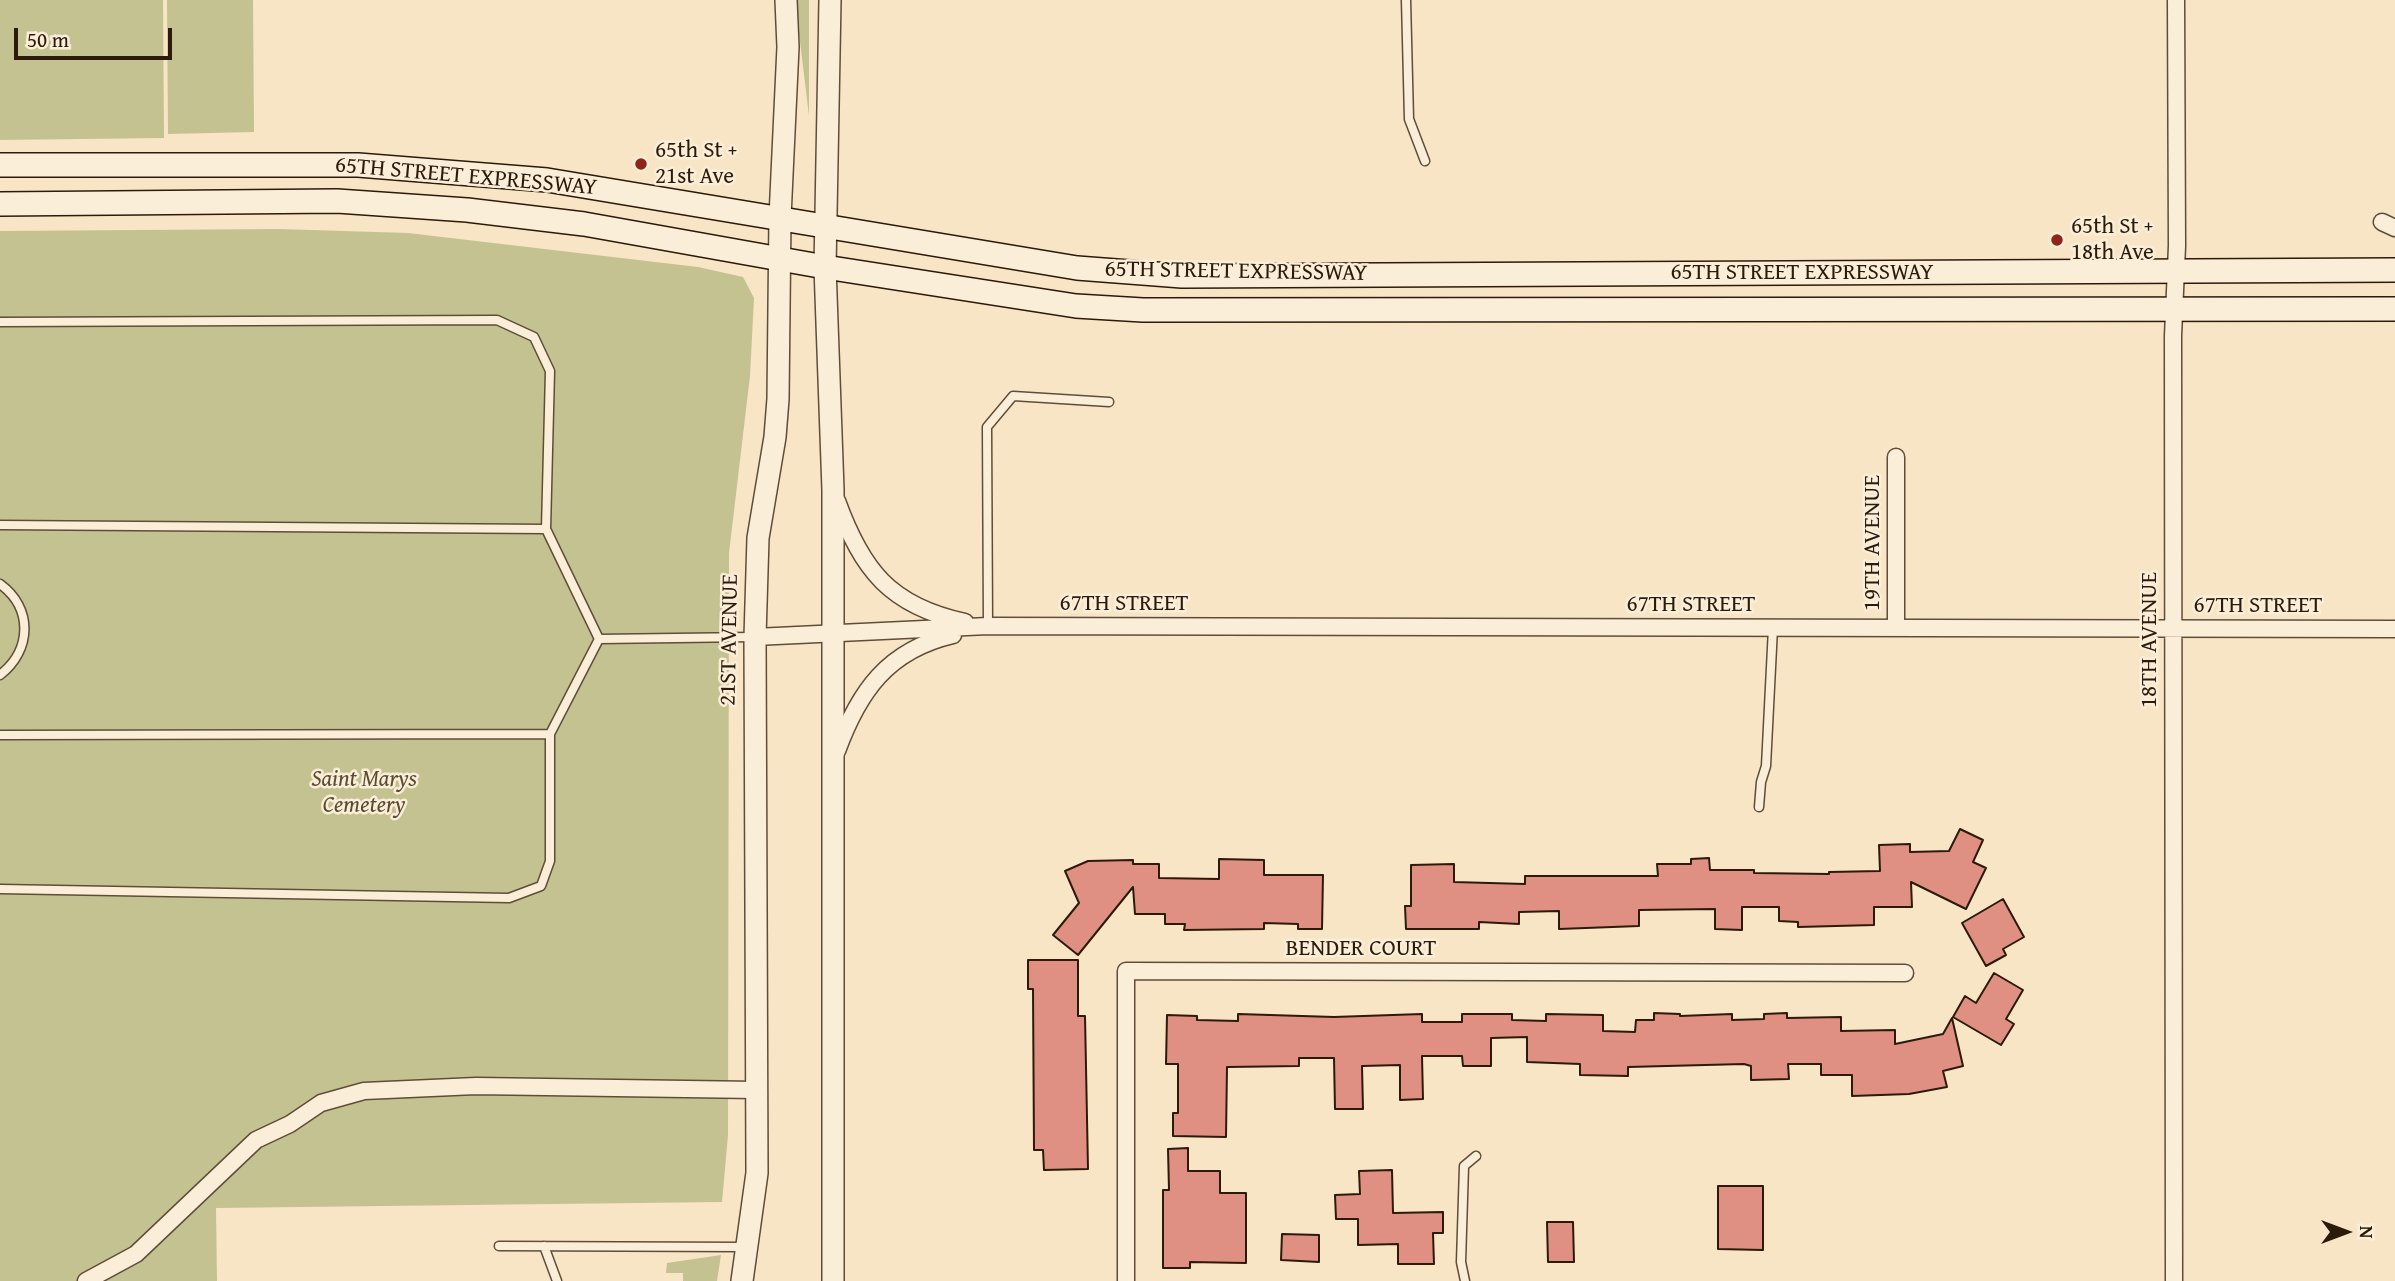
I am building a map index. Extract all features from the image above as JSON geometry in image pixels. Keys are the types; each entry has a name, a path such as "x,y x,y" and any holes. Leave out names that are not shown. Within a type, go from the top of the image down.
{"main road":[{"name":"65TH STREET EXPRESSWAY","path":"0,165 287,163 452,171 547,180 1077,268 1182,276 2395,270"},
{"name":"65TH STREET EXPRESSWAY","path":"0,204 337,201 467,210 584,224 825,267 1076,306 1143,310 2395,309"}],"street":[{"name":"21ST AVENUE","path":"743,1281 757,1173 755,637 758,538 775,437 778,399 780,217 788,47 786,0"},
{"path":"830,0 825,267 833,490 833,1281"},
{"name":"18TH AVENUE","path":"2174,1281 2176,0"},
{"name":"19TH AVENUE","path":"1896,457 1896,628"},
{"name":"67TH STREET","path":"833,490 857,551 889,589 914,606 942,617 988,626"},
{"name":"67TH STREET","path":"755,637 988,626 2395,629"},
{"name":"67TH STREET","path":"832,763 859,699 874,679 893,662 937,639 988,626"},
{"name":"BENDER COURT","path":"1126,1281 1126,971 1905,973"},
{"path":"86,1281 136,1254 256,1140 290,1124 321,1103 364,1091 476,1086 756,1090"}],"lane":[{"path":"1406,0 1409,119 1425,161"},
{"path":"0,322 497,320 534,337 550,371 546,529 598,639"},
{"path":"988,626 987,427 1013,396 1109,402"},
{"path":"0,525 546,529"},
{"path":"0,584 20,610 25,629 23,648 0,675"},
{"path":"1759,807 1761,782 1766,766 1773,628"},
{"path":"598,639 755,637"},
{"path":"0,889 509,898 541,886 550,861 550,734 598,639"},
{"path":"0,735 550,734"},
{"path":"1465,1281 1461,1262 1464,1166 1476,1156"},
{"path":"499,1245 747,1247"},
{"path":"544,1245 557,1281"}],"green space":[{"path":"0,0 163,0 164,138 0,140"},
{"path":"167,0 253,0 254,132 168,134"},
{"path":"795,0 809,0 809,116"},
{"name":"Saint Marys Cemetery","path":"279,229 408,233 698,267 743,277 754,298 750,376 729,553 728,1135 722,1202 216,1208 217,1281 0,1281 0,231"},
{"path":"721,1255 717,1281 683,1281 683,1273 666,1273 667,1263"}],"building":[{"path":"1960,829 1983,840 1973,862 1986,868 1966,909 1911,882 1912,907 1874,907 1874,925 1798,927 1798,922 1779,921 1779,907 1742,907 1742,930 1715,929 1715,909 1639,910 1639,926 1559,929 1559,911 1519,912 1519,924 1479,922 1479,929 1406,929 1405,906 1411,906 1411,865 1454,864 1454,882 1525,884 1525,876 1658,876 1657,864 1691,864 1691,859 1709,858 1710,870 1829,874 1880,871 1879,845 1910,844 1910,852 1949,851"},
{"path":"1219,859 1264,860 1264,875 1323,875 1322,929 1298,929 1298,924 1264,923 1264,929 1184,930 1185,924 1165,924 1165,914 1135,914 1133,887 1078,955 1053,935 1079,903 1065,871 1088,861 1133,860 1133,864 1159,864 1159,878 1219,879"},
{"path":"2003,899 2024,937 2003,949 2006,955 1986,966 1962,923"},
{"path":"1028,960 1078,960 1078,1016 1085,1016 1088,1169 1044,1170 1043,1150 1034,1150 1033,989 1028,989"},
{"path":"1994,973 2023,990 2006,1019 2014,1024 2001,1045 1953,1017 1965,996 1976,1003"},
{"path":"1654,1013 1680,1016 1732,1014 1732,1020 1764,1019 1764,1014 1787,1013 1787,1018 1841,1017 1841,1031 1895,1030 1895,1044 1943,1034 1952,1018 1963,1066 1943,1071 1947,1087 1909,1094 1852,1096 1852,1075 1821,1075 1821,1064 1788,1064 1789,1079 1751,1080 1751,1066 1744,1064 1628,1067 1628,1076 1580,1075 1580,1064 1527,1062 1527,1037 1491,1038 1491,1066 1463,1066 1462,1056 1422,1056 1423,1099 1400,1100 1400,1065 1362,1066 1363,1109 1335,1109 1334,1058 1299,1058 1299,1066 1227,1067 1226,1137 1173,1136 1173,1113 1178,1113 1178,1064 1166,1064 1167,1015 1197,1016 1197,1020 1238,1021 1238,1014 1334,1017 1422,1014 1422,1022 1462,1022 1462,1014 1512,1014 1512,1020 1546,1021 1546,1014 1603,1015 1603,1031 1635,1032 1636,1020 1654,1020"},
{"path":"1188,1148 1188,1171 1220,1171 1220,1193 1246,1193 1246,1263 1190,1262 1190,1268 1163,1268 1163,1190 1169,1190 1168,1149"},
{"path":"1392,1170 1393,1213 1443,1212 1443,1233 1433,1233 1434,1264 1398,1264 1398,1244 1358,1245 1358,1219 1336,1219 1335,1195 1360,1194 1359,1171"},
{"path":"1718,1186 1763,1186 1763,1250 1718,1249"},
{"path":"1547,1222 1573,1222 1574,1262 1548,1262"},
{"path":"1282,1234 1319,1235 1319,1262 1281,1260"}],"place":[{"name":"65th St + 21st Ave","path":"641,164"},
{"name":"65th St + 18th Ave","path":"2057,240"}]}
